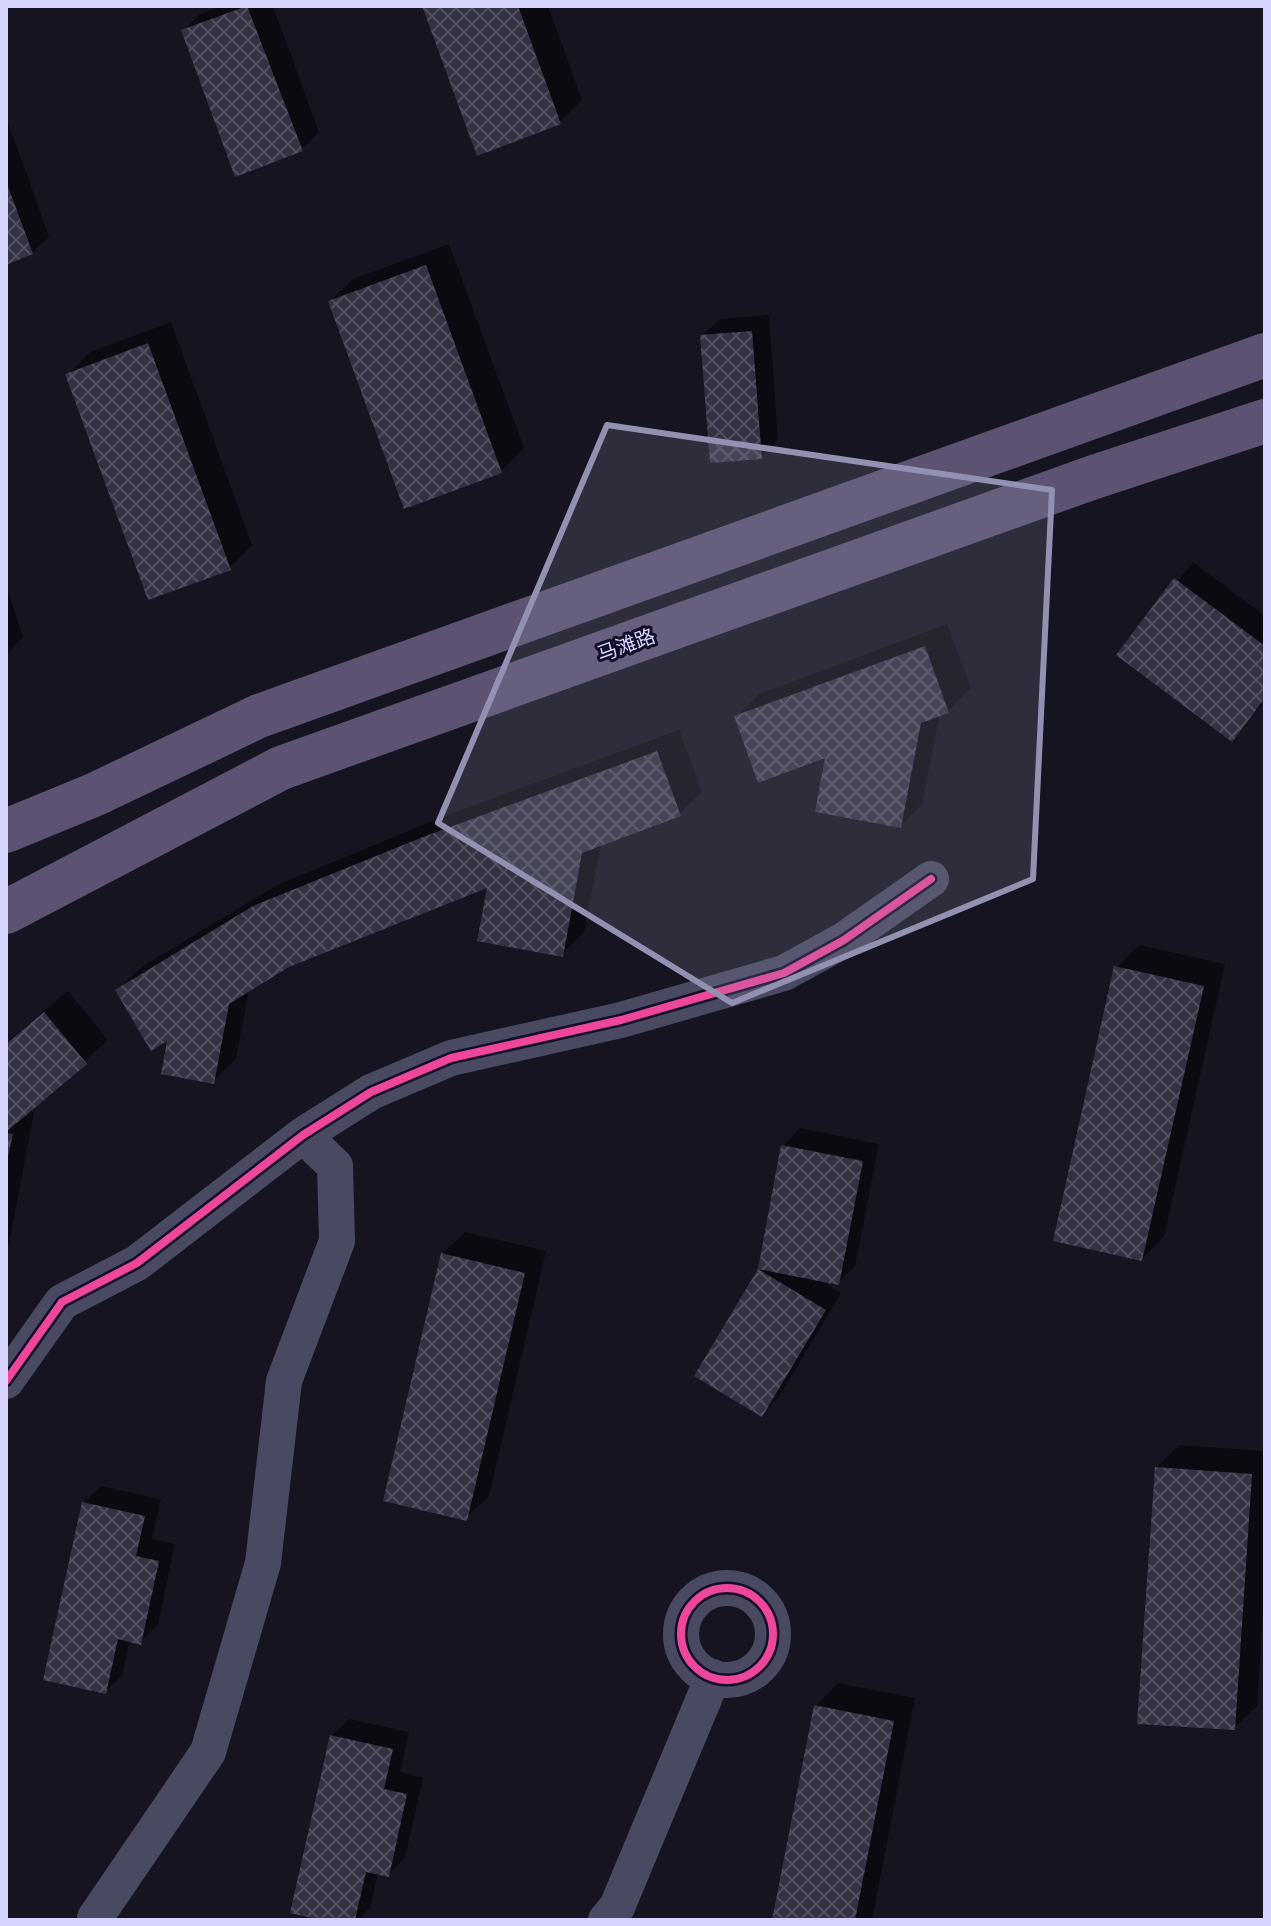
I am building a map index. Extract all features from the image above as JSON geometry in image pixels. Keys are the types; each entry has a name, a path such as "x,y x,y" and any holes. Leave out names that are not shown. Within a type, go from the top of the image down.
{"main road":[{"path":"6,831 96,794 259,716 1265,355"},
{"name":"马滩路","path":"6,912 281,768 1094,477 1265,421"}],"street":[{"path":"6,1381 62,1302 137,1263 303,1135 371,1092 451,1058 621,1020 784,973 844,940 931,879"},
{"path":"99,1919 208,1752 263,1563 284,1381 337,1241 335,1166 303,1135"},
{"path":"606,1920 617,1907 713,1677"}],"highlighted area":[{"path":"607,425 1052,490 1033,879 732,1003 438,823"}],"building":[{"path":"247,6 303,151 235,177 181,30"},
{"path":"422,6 518,6 561,124 477,156"},
{"path":"6,181 33,254 6,265"},
{"path":"426,265 502,473 404,509 328,301"},
{"path":"752,331 762,459 710,463 700,335"},
{"path":"148,343 231,570 148,600 65,374"},
{"path":"1174,578 1265,646 1265,698 1232,742 1116,655"},
{"path":"925,646 949,713 921,723 901,828 815,812 825,758 758,783 734,716"},
{"path":"657,751 681,816 582,853 563,957 477,941 487,888 289,967 229,1004 214,1084 161,1074 167,1041 151,1051 115,990 253,906 423,837"},
{"path":"1114,966 1204,986 1142,1261 1053,1241"},
{"path":"44,1012 87,1064 6,1132 6,1044"},
{"path":"6,1133 13,1134 7,1161 6,1161"},
{"path":"781,1145 863,1161 839,1285 758,1269"},
{"path":"441,1253 525,1273 467,1521 383,1501"},
{"path":"758,1269 826,1310 762,1417 694,1376"},
{"path":"1155,1467 1252,1474 1235,1730 1137,1724"},
{"path":"82,1502 145,1516 136,1556 159,1561 141,1645 118,1639 106,1694 43,1680"},
{"path":"814,1705 894,1721 855,1920 772,1920"},
{"path":"330,1735 393,1749 384,1789 407,1794 389,1877 366,1872 355,1920 320,1920 290,1913"}],"cycle path":[{"path":"6,1381 62,1302 137,1263 303,1135 371,1092 451,1058 621,1020 784,973 844,940 931,879"},
{"path":"727,1588 744,1592 759,1602 769,1617 773,1634 769,1651 759,1666 744,1676 727,1680 710,1676 695,1666 685,1651 681,1634 685,1617 695,1602 710,1592 727,1588"}]}
